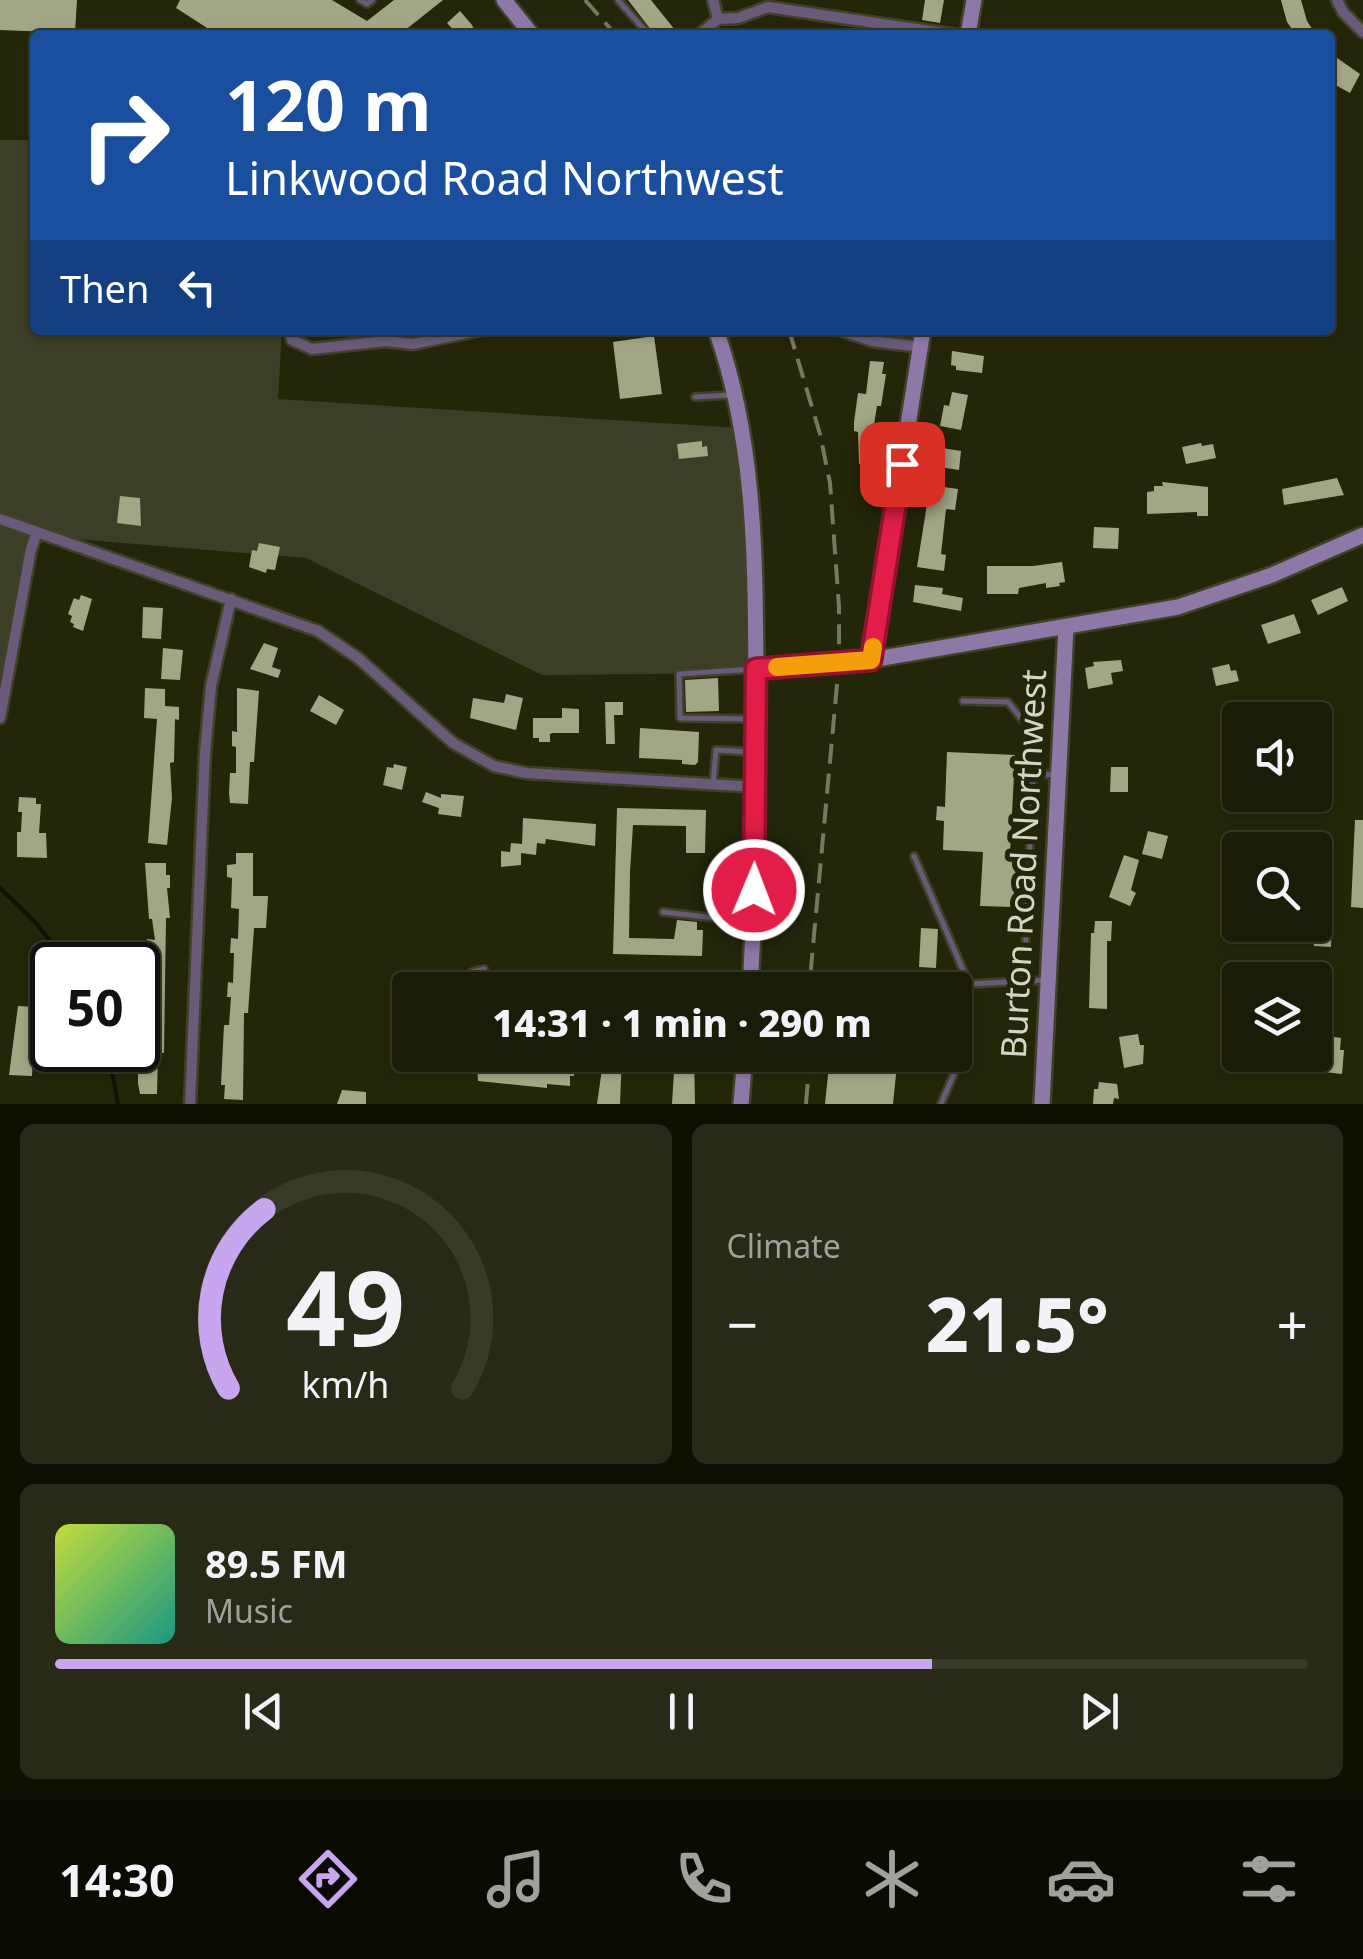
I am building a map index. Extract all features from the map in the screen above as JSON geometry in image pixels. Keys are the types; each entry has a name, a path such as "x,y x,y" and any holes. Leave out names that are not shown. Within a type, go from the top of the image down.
{"street":[{"path":"504,0 528,30"},
{"path":"714,0 718,19"},
{"path":"969,30 974,0"},
{"path":"1336,0 1363,32"},
{"path":"705,30 718,19 738,18 768,4 926,30"},
{"path":"291,335 292,340 312,349 386,341 413,344 457,335"},
{"path":"717,335 734,394 751,482 756,787 751,972"},
{"path":"871,660 922,338 880,335"},
{"path":"0,520 318,631 358,658 453,743 494,766 526,773 756,787"},
{"path":"0,718 37,532"},
{"path":"756,669 871,660 1178,607 1218,596 1363,535"},
{"path":"190,1104 206,736 211,686 231,598"},
{"name":"Burton Road Northwest","path":"1042,1104 1066,627"},
{"path":"741,1104 743,1072"}],"lane":[{"path":"360,0 367,4 372,0"},
{"path":"618,0 644,30"},
{"path":"696,397 734,394"},
{"path":"756,669 679,674 680,718 756,719"},
{"path":"963,701 1008,702 1033,733 1024,980"},
{"path":"713,784 716,750 756,752"},
{"path":"1033,773 1058,775"},
{"path":"914,856 964,972"},
{"path":"663,912 754,922"},
{"path":"472,972 484,969"},
{"path":"972,984 1048,980"},
{"path":"942,1104 955,1072"}],"green space":[{"path":"0,140 30,140 30,335 282,335 278,399 742,428 755,673 542,675 306,558 27,535 0,681"}],"building":[{"path":"0,0 77,0 75,30 0,30"},
{"path":"180,0 332,0 367,21 394,0 443,0 405,30 210,30 176,8"},
{"path":"628,0 651,0 675,30 651,30"},
{"path":"925,0 944,0 940,23 922,20"},
{"path":"1281,0 1301,0 1313,30 1293,30"},
{"path":"460,11 474,30 453,30 447,23"},
{"path":"1335,56 1360,74 1350,93 1335,85"},
{"path":"654,336 662,394 620,399 613,342"},
{"path":"952,351 984,356 982,373 956,370 951,365"},
{"path":"870,361 884,362 882,374 886,374 874,425 874,433 878,434 876,445 871,445 868,466 859,464 854,422 858,393 866,394"},
{"path":"952,392 968,395 961,430 940,426 944,405 949,406"},
{"path":"702,441 708,456 679,459 677,444"},
{"path":"1213,444 1216,458 1186,464 1182,447"},
{"path":"936,447 961,451 959,470 932,466 931,450"},
{"path":"1337,478 1344,495 1284,505 1282,489"},
{"path":"1162,482 1208,487 1208,516 1197,516 1197,512 1147,514 1147,492 1154,491 1154,486 1163,486"},
{"path":"930,485 958,489 955,510 946,509 941,554 946,555 944,571 917,567"},
{"path":"120,496 140,498 141,526 117,523"},
{"path":"1094,527 1119,528 1118,549 1093,548"},
{"path":"259,543 280,547 275,570 267,569 266,573 249,567 252,550 257,551"},
{"path":"1062,562 1065,582 1060,586 1046,588 1046,583 1019,588 1018,594 987,594 987,566"},
{"path":"915,585 943,588 942,594 963,598 961,611 913,602"},
{"path":"1342,587 1348,601 1318,615 1311,600"},
{"path":"81,595 92,599 83,631 73,627 72,616 68,614 74,598 79,600"},
{"path":"143,607 163,608 161,639 142,638"},
{"path":"1294,614 1301,633 1268,644 1261,625"},
{"path":"264,643 278,648 272,667 281,670 278,678 250,669"},
{"path":"163,648 183,650 180,680 161,679"},
{"path":"1121,660 1123,671 1111,673 1113,684 1088,689 1085,668 1094,666 1093,662"},
{"path":"1229,664 1239,681 1216,686 1212,668"},
{"path":"718,678 719,711 686,712 685,680"},
{"path":"145,688 165,689 165,706 179,707 174,762 170,763 172,798 167,845 148,843 157,719 144,718"},
{"path":"237,688 259,691 248,804 230,803 229,793 230,773 236,773 232,731 237,732"},
{"path":"506,694 523,698 516,730 470,718 473,698 504,703"},
{"path":"319,695 344,710 336,725 310,711"},
{"path":"605,702 623,702 623,715 614,715 615,744 606,744"},
{"path":"562,708 579,709 579,733 553,733 550,742 533,738 533,718 562,718"},
{"path":"640,728 699,732 698,762 695,765 682,764 682,760 639,758"},
{"path":"947,752 1015,755 1010,853 1017,853 1014,907 980,906 983,852 943,850 944,821 936,820 937,806 945,807"},
{"path":"394,764 407,767 402,790 383,785 387,767 393,768"},
{"path":"1111,767 1128,767 1128,792 1110,792"},
{"path":"426,792 441,798 441,794 464,796 461,817 438,814 439,808 422,802"},
{"path":"19,797 36,798 36,804 41,804 39,833 46,833 47,858 17,857 22,812 18,812"},
{"path":"617,808 706,810 705,853 686,853 686,826 633,825 630,872 629,938 674,939 677,920 697,922 697,930 703,930 702,956 613,954"},
{"path":"523,818 596,824 595,846 546,839 545,844 537,843 536,855 521,853 521,865 501,867 501,851 510,852 511,843 522,844"},
{"path":"1355,820 1363,820 1363,908 1351,907"},
{"path":"1148,831 1168,836 1162,859 1142,854"},
{"path":"236,853 253,853 253,896 268,896 266,928 254,928 248,1013 244,1013 243,1100 224,1099 225,1085 221,1085 224,1025 229,1025 231,997 227,997 228,982 233,983 231,938 238,939 239,909 231,908 232,878 227,877 227,865 236,864"},
{"path":"1124,855 1139,860 1131,890 1136,893 1130,906 1109,897"},
{"path":"145,863 166,863 166,875 170,875 170,918 166,918 164,1053 160,1053 160,942 147,942 155,940 149,919"},
{"path":"1095,921 1112,921 1111,941 1107,941 1107,1009 1089,1008 1091,933"},
{"path":"921,928 938,929 936,968 919,967"},
{"path":"1313,942 1331,942 1331,947 1314,946"},
{"path":"18,1006 30,1007 32,1076 9,1075"},
{"path":"1138,1034 1140,1045 1144,1045 1143,1064 1124,1068 1119,1037"},
{"path":"1332,1037 1341,1038 1342,1074 1324,1072 1332,1072"},
{"path":"138,1072 158,1072 157,1094 140,1094"},
{"path":"477,1072 574,1072 570,1086 547,1084 547,1088 478,1081"},
{"path":"602,1072 621,1072 620,1104 597,1104"},
{"path":"674,1072 694,1072 695,1104 672,1104"},
{"path":"828,1072 896,1072 893,1104 825,1104"},
{"path":"1099,1082 1117,1084 1119,1099 1114,1098 1113,1104 1093,1104"},
{"path":"342,1090 366,1092 366,1104 337,1104"}],"waterway":[{"path":"0,888 51,942"},
{"path":"112,1072 118,1104"}],"railway":[{"path":"585,0 612,30"},
{"path":"790,335 830,483 839,607 839,663 811,972"},
{"path":"806,1104 809,1072"}],"slow traffic":[{"path":"777,667 871,660 873,647"}],"route":[{"path":"754,890 756,669 871,660 902,464"}]}
